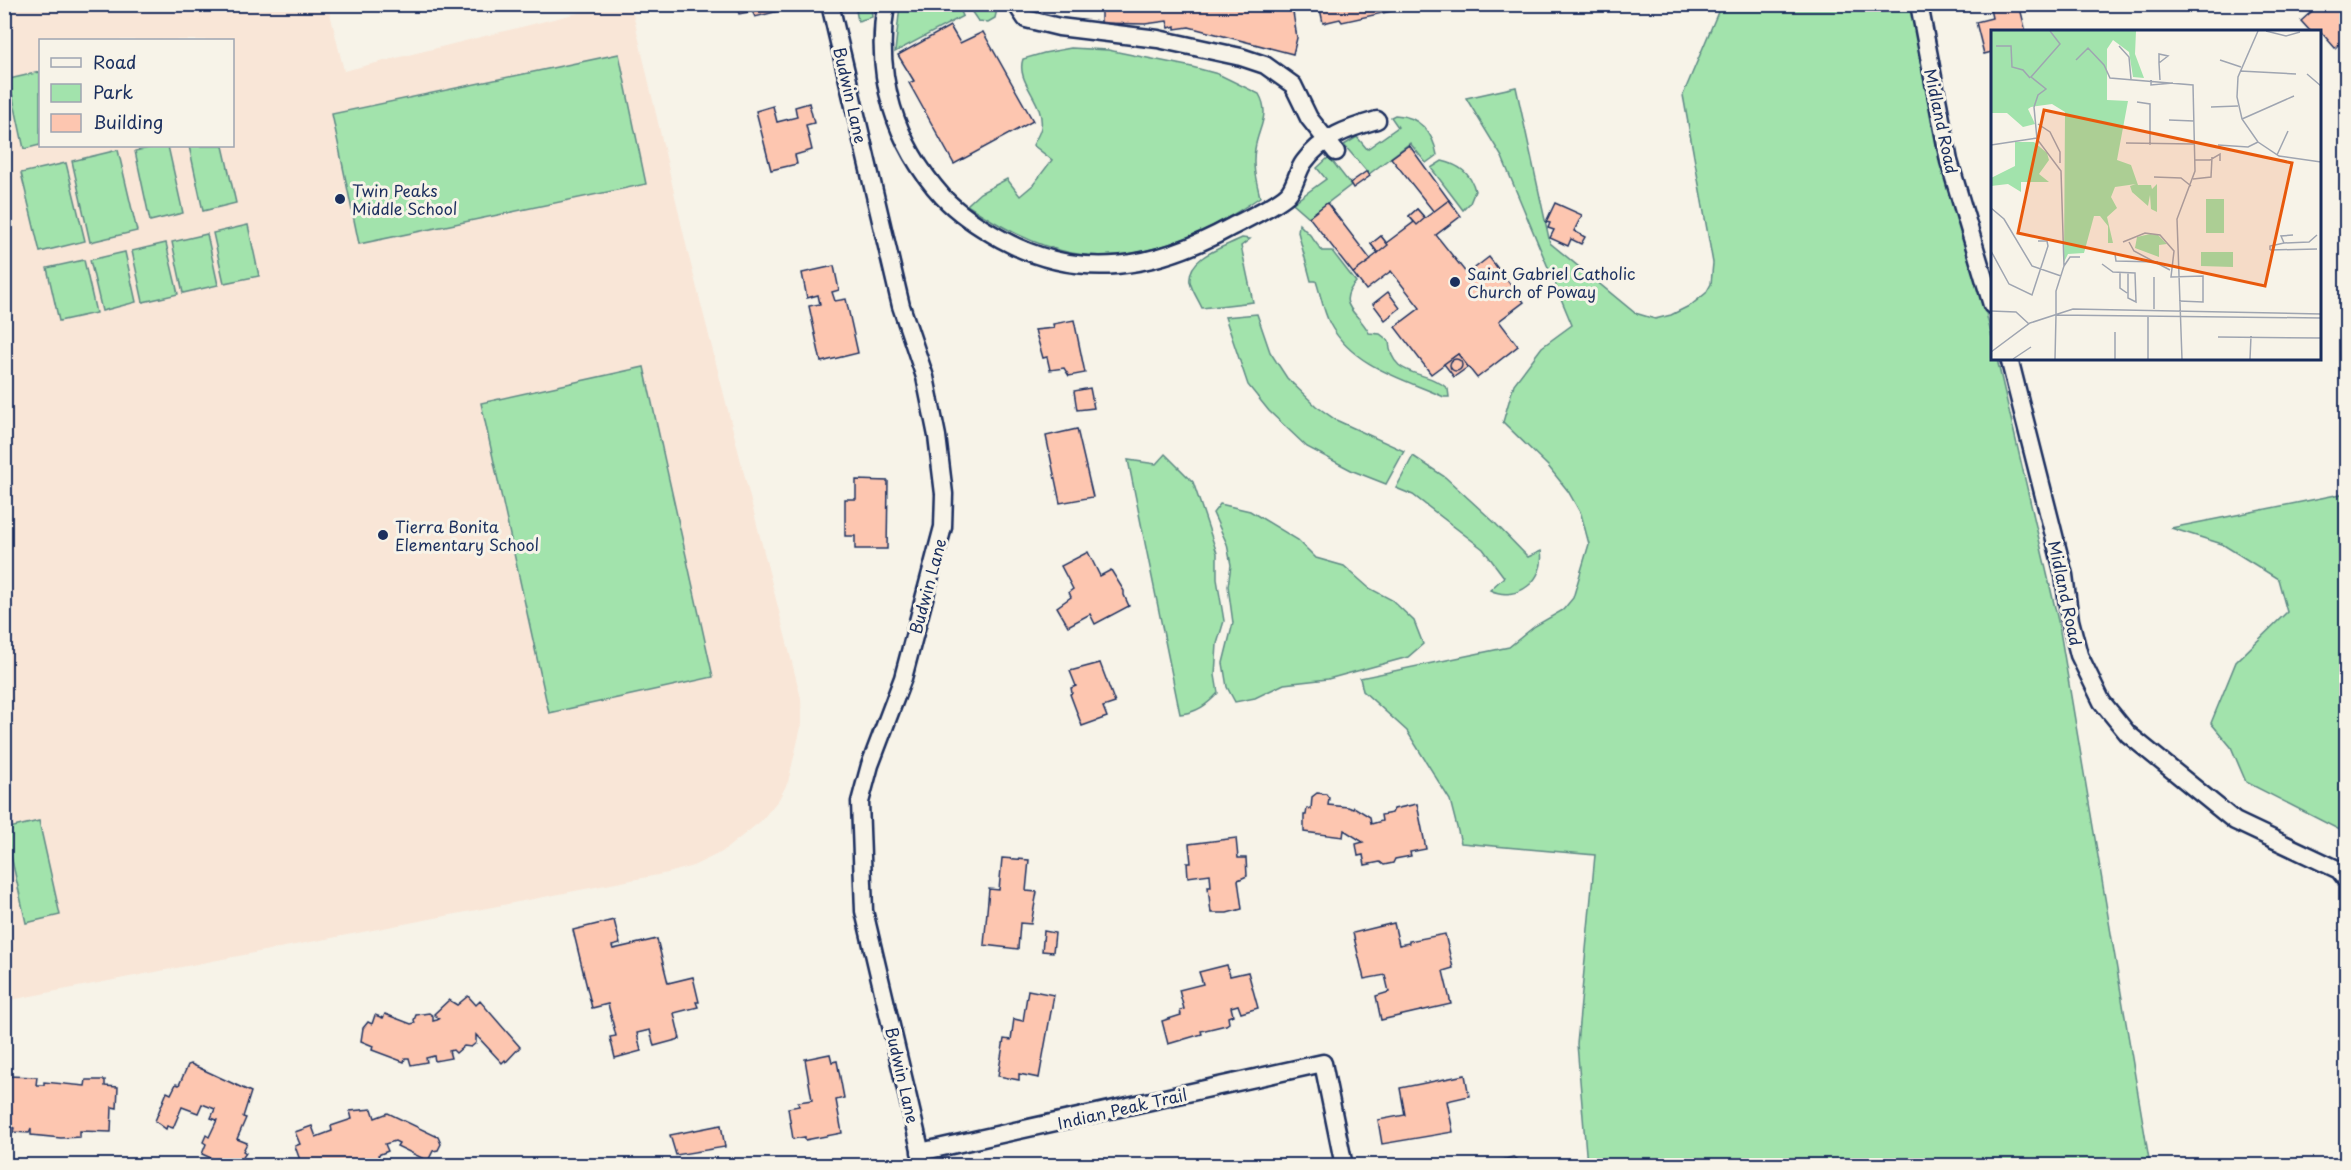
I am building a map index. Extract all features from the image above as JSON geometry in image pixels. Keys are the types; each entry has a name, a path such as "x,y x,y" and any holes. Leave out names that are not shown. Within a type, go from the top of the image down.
{"street":[{"name":"Budwin Lane","path":"830,4 901,306 926,377 937,436 944,494 943,527 903,678 870,765 860,802 864,911 922,1159"},
{"path":"886,4 883,51 886,87 902,137 923,174 963,216 994,236 1033,255 1057,262 1093,266 1133,264 1164,257 1197,245 1288,195 1304,163 1331,146 1349,128 1377,120"},
{"path":"1016,4 1026,19 1059,27 1158,39 1241,57 1265,65 1284,76 1293,85 1309,118 1331,146"},
{"name":"Midland Road","path":"1919,4 1949,161 1991,301"},
{"name":"Midland Road","path":"2010,360 2064,575 2070,620 2077,647 2102,702 2128,734 2235,821 2339,870 2346,879"},
{"name":"Indian Peak Trail","path":"922,1159 1323,1063 1344,1166"}],"shaded area":[{"name":"Tierra Bonita Elementary School","path":"5,5 328,5 344,71 610,5 631,5 688,253 801,698 802,723 788,782 779,799 761,821 722,852 693,866 668,873 5,1001"}],"green space":[{"path":"855,5 871,5 872,17 858,21"},
{"path":"900,5 958,5 963,16 895,52"},
{"path":"967,5 998,5 995,18 988,22 978,21"},
{"path":"1721,5 1915,5 1991,334 1991,360 1997,360 2059,625 2150,1165 1587,1165 1577,1044 1595,855 1461,843 1450,800 1407,731 1363,691 1360,678 1509,647 1535,626 1563,610 1573,598 1589,544 1581,514 1568,491 1548,466 1503,422 1514,384 1542,347 1572,325 1502,157 1466,98 1516,87 1550,243 1635,313 1655,319 1671,315 1691,305 1706,293 1711,284 1713,263 1683,95"},
{"path":"1071,48 1108,50 1192,67 1218,74 1259,94 1264,115 1254,161 1260,197 1217,223 1170,244 1146,251 1096,256 1057,250 1030,240 967,205 980,193 1007,179 1020,196 1033,185 1052,160 1033,145 1040,129 1041,118 1023,76 1023,59"},
{"path":"619,54 646,184 359,244 332,114"},
{"path":"39,72 39,145 24,149 9,79"},
{"path":"1395,115 1411,118 1424,127 1432,139 1437,155 1426,163 1410,143 1369,174 1344,145 1357,137 1367,149 1398,127 1391,117"},
{"path":"168,147 183,213 150,221 135,151"},
{"path":"189,147 223,147 236,203 203,211"},
{"path":"118,150 137,231 90,242 72,161"},
{"path":"1329,157 1351,185 1309,217 1293,203 1326,179 1317,168"},
{"path":"1442,161 1454,165 1471,179 1475,191 1470,203 1463,210 1431,168"},
{"path":"66,163 85,241 40,252 21,173"},
{"path":"1299,224 1322,251 1332,251 1356,282 1347,297 1348,303 1350,309 1369,333 1380,334 1389,341 1391,353 1402,368 1439,383 1448,389 1449,397 1444,397 1381,370 1352,351 1340,339 1330,324 1316,281 1311,281 1298,232"},
{"path":"248,225 259,276 224,283 213,233"},
{"path":"207,234 218,285 183,293 172,242"},
{"path":"1242,238 1250,239 1241,246 1253,302 1202,308 1190,282 1194,265 1208,254"},
{"path":"166,243 178,294 143,302 132,251"},
{"path":"125,252 136,302 102,311 90,260"},
{"path":"84,260 96,313 59,321 47,268"},
{"path":"1257,314 1270,352 1287,378 1316,406 1336,420 1404,451 1386,484 1353,471 1307,447 1269,411 1248,385 1225,317"},
{"path":"644,367 713,677 549,713 481,403"},
{"path":"1165,454 1193,482 1217,553 1217,579 1224,621 1217,644 1215,675 1218,693 1201,708 1180,714 1128,460 1156,464"},
{"path":"1413,456 1445,477 1528,557 1541,551 1539,571 1528,586 1510,593 1490,590 1504,577 1483,549 1413,495 1396,488"},
{"path":"2346,493 2346,842 2340,830 2246,782 2231,747 2211,723 2236,662 2287,612 2278,579 2222,544 2171,528"},
{"path":"1220,504 1250,511 1298,540 1316,558 1344,566 1369,588 1392,600 1414,621 1423,644 1408,657 1328,679 1284,684 1255,698 1235,702 1227,687 1223,663 1233,623 1228,586 1231,565 1227,544 1213,513"},
{"path":"39,821 60,915 26,923 5,829"}],"building":[{"path":"736,4 747,4 749,12 739,14"},
{"path":"752,4 778,4 779,11 755,17 751,9 753,9"},
{"path":"1101,4 1287,4 1292,6 1297,38 1293,54 1189,27 1169,28 1167,21 1145,24 1101,23"},
{"path":"1319,4 1391,4 1392,11 1342,22 1340,19 1323,23"},
{"path":"1989,4 2019,4 2026,30 1991,30 1991,52 1984,54 1976,22 1992,18"},
{"path":"2320,4 2346,4 2346,38 2335,48 2321,30 2309,30 2301,21"},
{"path":"950,26 960,43 983,32 1033,121 954,164 909,83 914,81 898,55"},
{"path":"809,103 814,123 806,125 812,150 795,155 797,164 771,170 756,111 773,106 777,122 797,117 795,107"},
{"path":"1409,145 1449,200 1434,212 1391,158"},
{"path":"1367,171 1370,176 1353,188 1350,183"},
{"name":"Saint Gabriel Catholic Church of Poway","path":"1449,200 1461,216 1436,235 1467,274 1489,257 1524,302 1499,321 1518,346 1477,378 1458,354 1431,374 1395,327 1420,308 1391,271 1366,290 1353,273 1378,253 1371,244 1381,236 1386,243 1414,222 1409,216 1417,209 1425,218"},
{"path":"1327,203 1371,260 1353,273 1309,217"},
{"path":"1555,203 1582,215 1574,231 1585,237 1581,244 1571,239 1568,246 1550,238 1554,230 1548,228 1550,223 1546,222"},
{"path":"1417,209 1425,218 1417,225 1409,216"},
{"path":"1381,236 1388,245 1378,253 1371,244"},
{"path":"834,266 839,290 832,292 835,301 846,299 858,353 821,362 809,306 820,304 818,295 807,298 802,273"},
{"path":"1388,292 1400,308 1385,320 1373,304"},
{"path":"1074,320 1085,373 1069,376 1064,368 1050,370 1047,357 1043,358 1035,330 1054,328 1053,324"},
{"path":"1458,354 1468,367 1454,377 1444,364"},
{"path":"1458,359 1462,365 1458,371 1454,371 1450,363"},
{"path":"1090,388 1094,408 1077,410 1074,391"},
{"path":"1077,429 1093,497 1060,503 1046,436"},
{"path":"856,480 888,481 887,549 855,549 855,536 845,536 845,499 856,499"},
{"path":"1088,552 1100,576 1111,570 1124,591 1129,606 1095,624 1090,614 1068,626 1057,607 1071,597 1069,592 1073,589 1061,566"},
{"path":"1100,663 1115,703 1103,707 1107,717 1082,726 1070,694 1072,693 1071,688 1076,686 1070,671"},
{"path":"1317,793 1326,794 1329,798 1328,805 1353,809 1354,807 1370,817 1371,824 1382,821 1381,815 1392,813 1394,809 1417,804 1426,849 1410,852 1411,856 1395,859 1393,863 1384,865 1380,862 1365,865 1363,855 1358,856 1356,844 1363,842 1344,830 1343,837 1304,832 1304,815 1306,815 1307,808 1311,809 1312,797"},
{"path":"1236,838 1238,858 1246,858 1247,876 1238,880 1242,909 1227,913 1211,913 1208,887 1211,887 1210,874 1188,877 1187,863 1191,863 1189,844"},
{"path":"1002,858 1029,860 1026,891 1037,892 1031,924 1020,923 1018,949 984,945 989,889 999,890"},
{"path":"614,920 620,944 612,946 613,949 657,939 668,983 693,977 699,1002 696,1002 698,1007 674,1013 680,1039 654,1046 650,1030 637,1033 641,1051 615,1058 610,1037 616,1036 608,1004 592,1008 573,930"},
{"path":"1394,923 1399,945 1445,934 1453,968 1443,971 1451,1004 1381,1020 1376,996 1389,992 1385,975 1364,979 1353,933"},
{"path":"1044,931 1055,933 1053,952 1042,951"},
{"path":"1227,965 1230,976 1248,972 1258,1008 1241,1013 1238,1005 1231,1007 1233,1015 1228,1017 1229,1023 1226,1025 1201,1031 1202,1034 1168,1044 1162,1021 1181,1015 1180,1010 1184,1009 1179,990 1203,984 1199,972"},
{"path":"1028,990 1054,995 1039,1078 1019,1074 1019,1080 998,1076 1004,1039 1011,1040 1014,1019 1023,1021"},
{"path":"468,996 476,1005 480,1001 520,1047 506,1062 505,1060 502,1063 476,1035 476,1043 471,1047 464,1046 456,1053 453,1050 449,1051 451,1058 435,1061 434,1056 426,1058 427,1062 411,1065 409,1058 405,1058 404,1062 372,1050 373,1046 361,1041 363,1028 368,1022 372,1024 375,1015 383,1018 385,1014 411,1024 415,1023 416,1015 429,1013 433,1016 433,1021 439,1019 434,1014 449,1000 457,1005"},
{"path":"830,1054 832,1062 837,1061 844,1098 836,1100 842,1133 805,1140 805,1137 793,1139 788,1108 799,1106 798,1102 812,1100 805,1059"},
{"path":"191,1064 251,1092 243,1117 246,1118 237,1139 247,1143 243,1151 246,1153 237,1166 229,1166 202,1154 206,1144 203,1142 206,1135 209,1137 217,1120 211,1118 215,1109 202,1104 198,1113 182,1107 173,1128 167,1126 166,1129 155,1121 167,1092 171,1094 176,1084 179,1085 188,1065"},
{"path":"1465,1075 1469,1096 1447,1101 1453,1132 1382,1144 1378,1120 1405,1115 1400,1088"},
{"path":"6,1076 37,1077 36,1085 44,1085 44,1082 85,1086 86,1080 105,1080 105,1086 118,1087 117,1108 112,1107 111,1132 80,1131 80,1137 61,1138 31,1135 31,1128 29,1133 13,1132 14,1128 9,1127 9,1135 4,1134"},
{"path":"372,1109 375,1118 388,1113 438,1137 441,1144 438,1150 433,1151 428,1161 397,1146 399,1143 395,1141 385,1144 388,1151 378,1155 380,1160 367,1166 302,1166 295,1146 300,1144 295,1132 312,1126 316,1137 332,1131 331,1126 352,1119 350,1111"},
{"path":"721,1125 725,1147 676,1155 670,1135"},
{"path":"1513,1157 1517,1159 1519,1166 1482,1166"}],"place":[{"name":"Twin Peaks Middle School","path":"340,199"},
{"name":"Saint Gabriel Catholic Church of Poway","path":"1455,282"},
{"name":"Tierra Bonita Elementary School","path":"383,535"}]}
